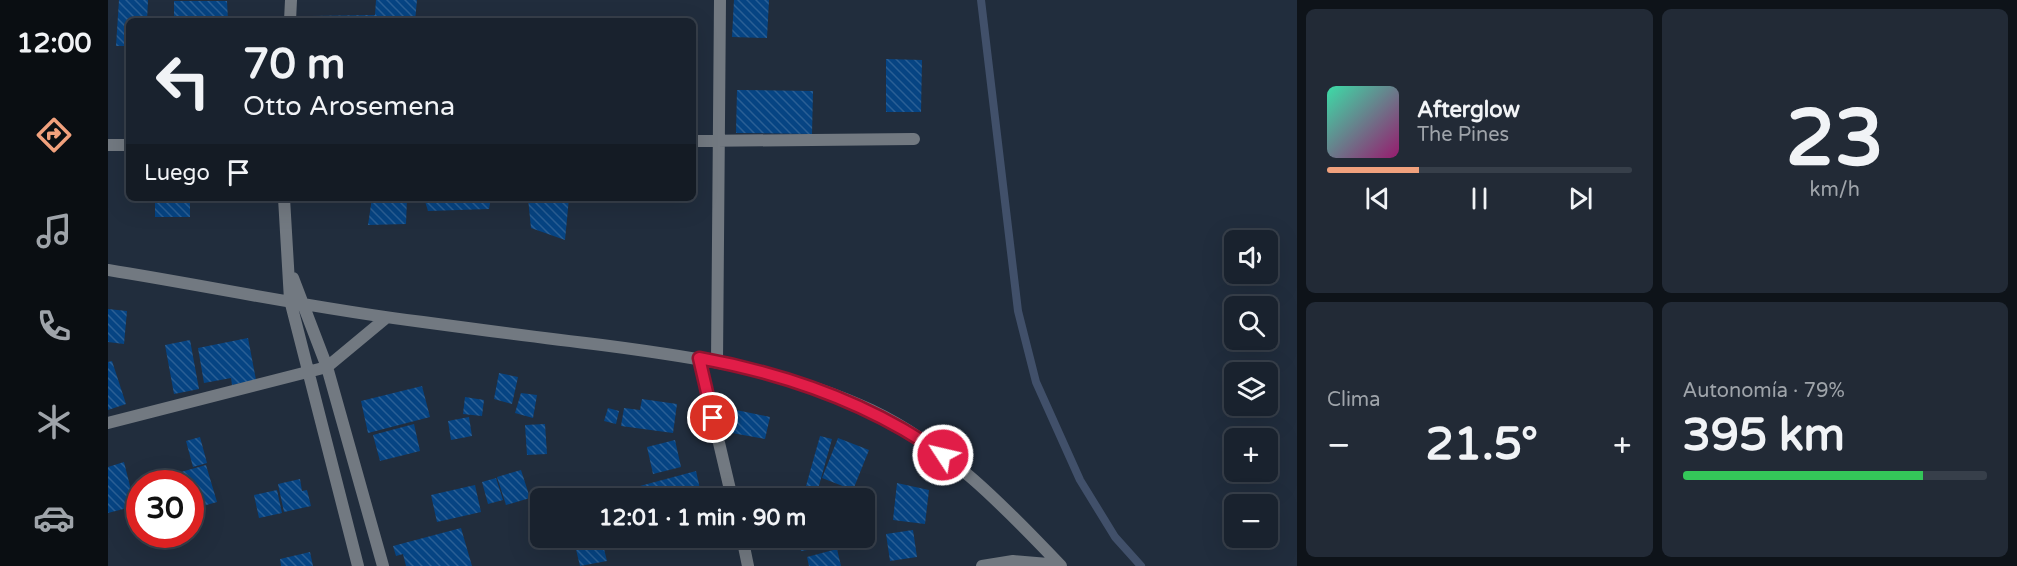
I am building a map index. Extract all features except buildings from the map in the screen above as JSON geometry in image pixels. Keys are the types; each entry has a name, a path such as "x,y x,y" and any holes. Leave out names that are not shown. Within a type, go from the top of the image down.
{"street":[{"path":"290,18 291,0"},
{"path":"717,361 720,0"},
{"path":"696,141 914,139"},
{"path":"108,145 126,145"},
{"path":"284,201 285,245 307,373 358,566"},
{"path":"108,270 386,318 699,358 786,378 830,393 907,430 943,455 984,490 1060,565"},
{"path":"296,302 327,367 383,566"},
{"path":"108,423 327,367 386,318"},
{"path":"699,358 730,488"},
{"path":"744,548 748,566"},
{"path":"989,565 1036,561 1060,565"}],"waterway":[{"path":"981,0 1018,311 1036,382 1080,480 1115,537 1141,566"}],"route":[{"path":"713,418 699,358 786,378 830,393 872,411 907,430 943,455"}]}
